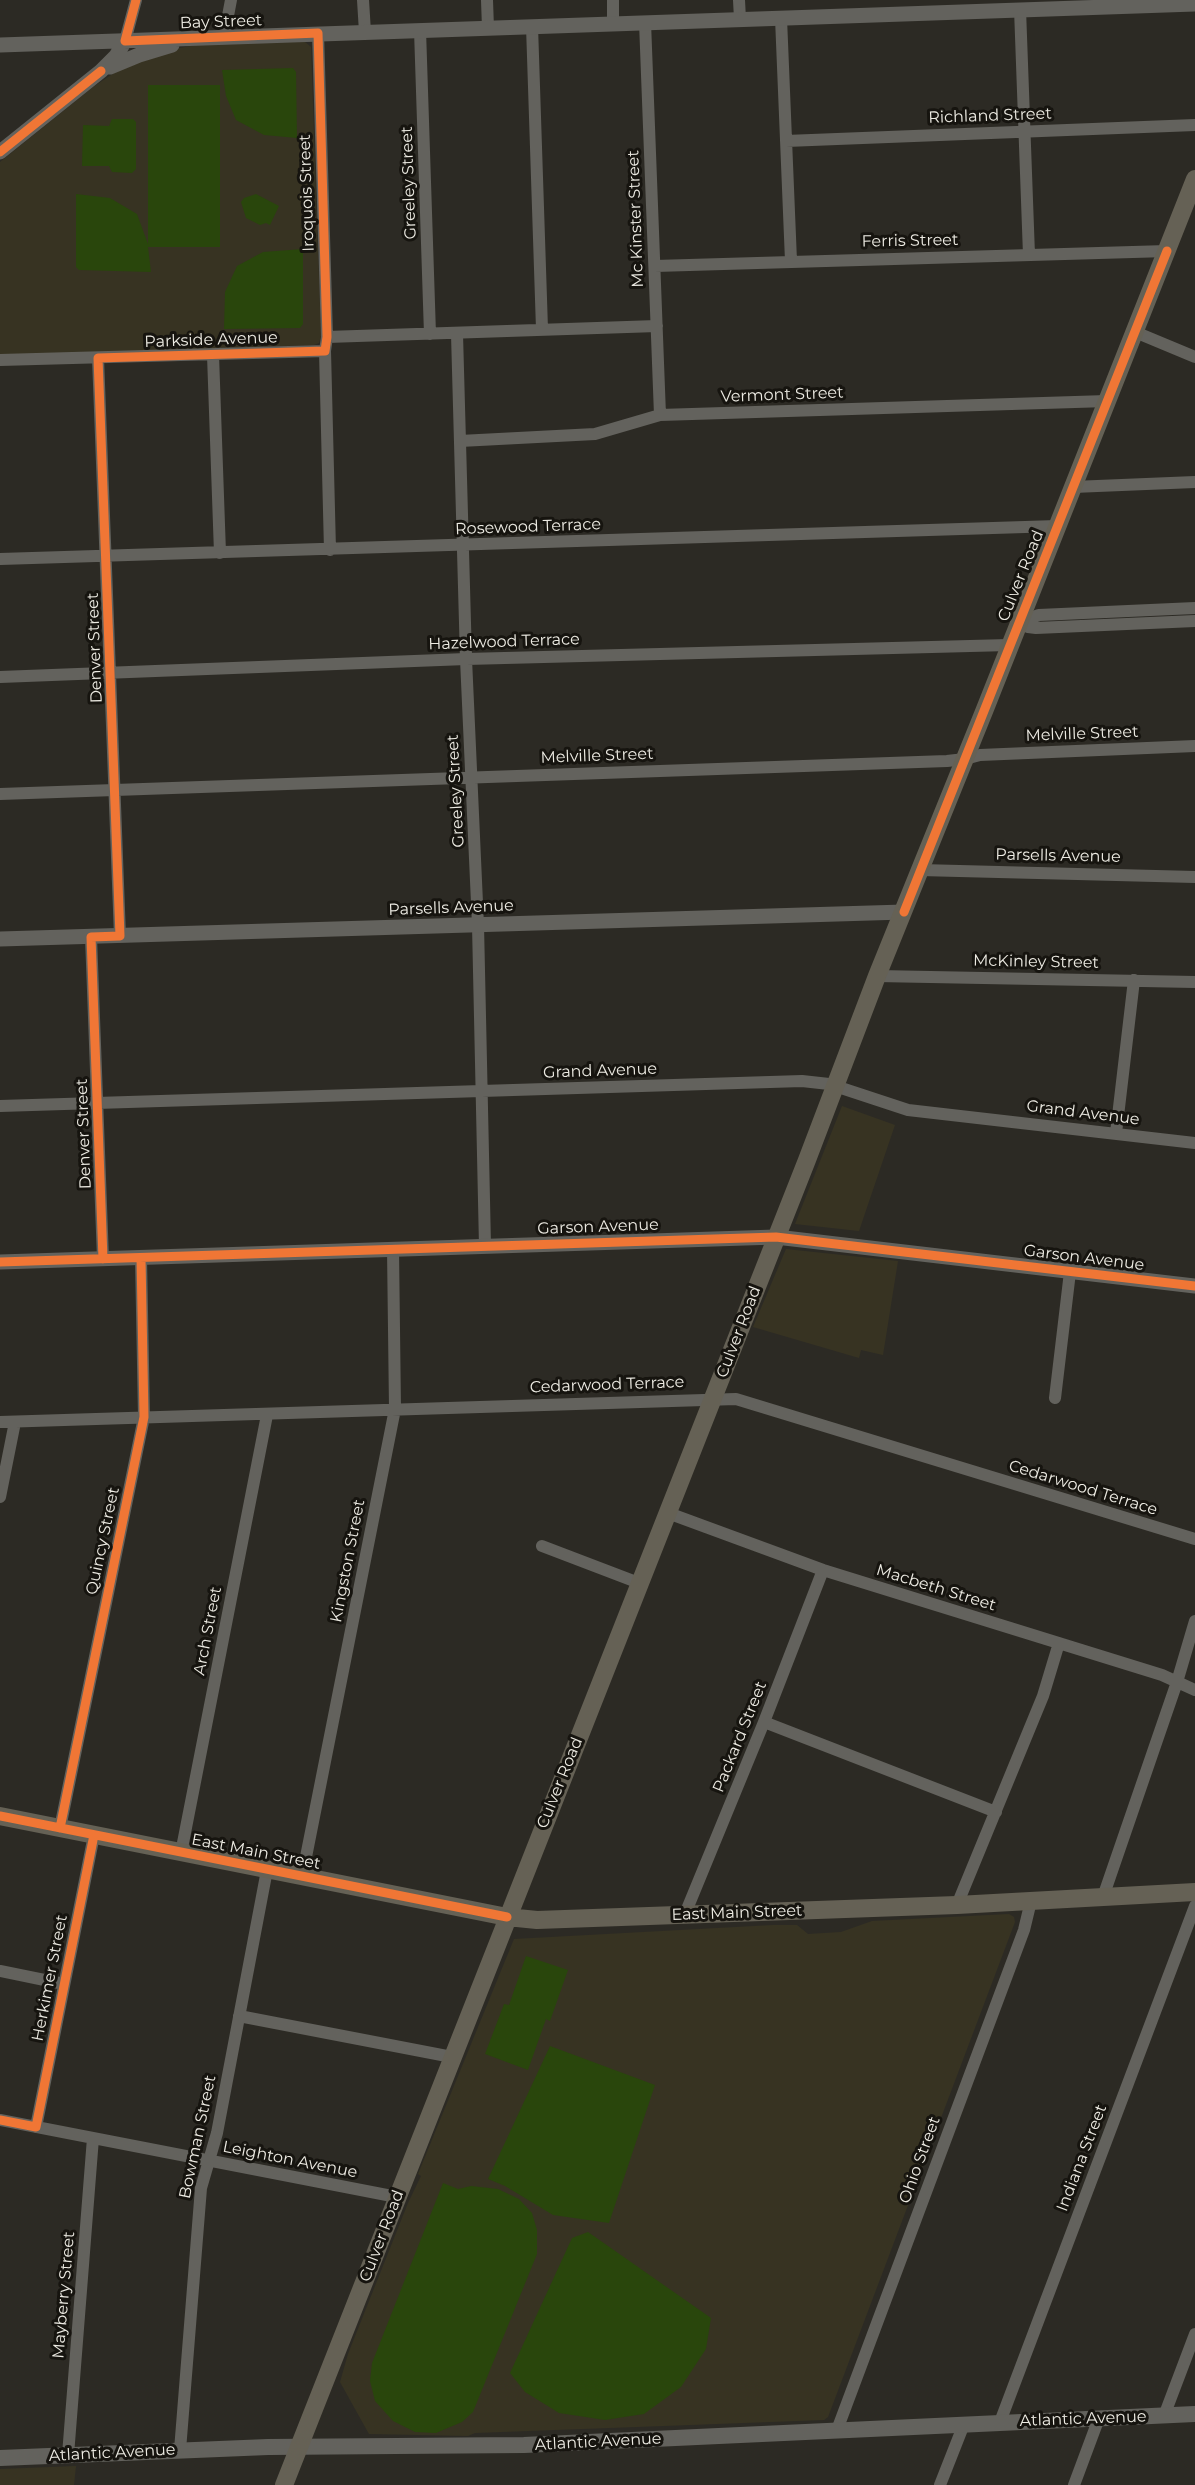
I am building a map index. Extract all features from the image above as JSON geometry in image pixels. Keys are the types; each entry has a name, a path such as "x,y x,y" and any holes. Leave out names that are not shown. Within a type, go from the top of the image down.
{"main road":[{"name":"Culver Road","path":"284,2485 836,1086 877,976 1195,179"},
{"name":"East Main Street","path":"0,1816 507,1917 537,1920 957,1905 1195,1892"},
{"name":"Atlantic Avenue","path":"0,2458 299,2447 524,2445 1195,2414"}],"street":[{"path":"0,152 101,71 116,56 125,41 136,0"},
{"path":"224,37 231,0"},
{"path":"363,0 365,32"},
{"path":"487,0 488,28"},
{"path":"613,0 613,23"},
{"path":"739,0 740,19"},
{"name":"Bay Street","path":"0,45 1195,4"},
{"path":"1020,9 1029,255"},
{"path":"781,18 790,261"},
{"name":"Mc Kinster Street","path":"645,22 660,415"},
{"path":"532,26 542,329"},
{"name":"Greeley Street","path":"420,30 430,334"},
{"name":"Iroquois Street","path":"318,33 327,337 325,351 330,550"},
{"path":"101,71 139,55 200,38"},
{"name":"Richland Street","path":"786,141 1195,125"},
{"name":"Ferris Street","path":"655,266 1167,250"},
{"path":"327,337 657,326"},
{"path":"1135,332 1195,357"},
{"name":"Greeley Street","path":"457,334 465,546 466,659 473,777 483,1092 484,1246"},
{"name":"Parkside Avenue","path":"0,360 325,351"},
{"path":"213,355 220,553"},
{"name":"Denver Street","path":"98,358 120,936"},
{"name":"Vermont Street","path":"460,441 595,435 660,415 1107,400"},
{"path":"1073,487 1195,482"},
{"name":"Rosewood Terrace","path":"0,559 1057,526"},
{"path":"1019,622 1039,615 1195,608"},
{"path":"1019,622 1036,628 1195,621"},
{"name":"Hazelwood Terrace","path":"0,677 466,659 1010,645"},
{"name":"Melville Street","path":"0,794 965,759 980,754 1195,746"},
{"name":"Parsells Avenue","path":"920,870 1195,877"},
{"name":"Parsells Avenue","path":"0,939 904,912"},
{"name":"Denver Street","path":"92,937 103,1259"},
{"name":"McKinley Street","path":"877,976 1195,982"},
{"path":"1116,1133 1134,980"},
{"name":"Grand Avenue","path":"0,1106 802,1081 836,1086 908,1110 1195,1143"},
{"name":"Garson Avenue","path":"0,1262 776,1237 1195,1286"},
{"name":"Kingston Street","path":"302,1877 395,1408 393,1249"},
{"name":"Quincy Street","path":"60,1828 144,1418 141,1258"},
{"path":"1055,1398 1070,1272"},
{"name":"Cedarwood Terrace","path":"0,1422 267,1415 395,1408 712,1398 746,1401 1195,1539"},
{"name":"Arch Street","path":"181,1853 267,1415"},
{"path":"0,1497 15,1422"},
{"name":"Macbeth Street","path":"668,1513 823,1570 1162,1675 1195,1690"},
{"path":"542,1546 639,1583"},
{"name":"Packard Street","path":"685,1914 764,1722 823,1570"},
{"path":"1103,1897 1177,1682 1195,1621"},
{"path":"957,1905 1043,1696 1059,1643"},
{"path":"764,1722 996,1812"},
{"name":"Herkimer Street","path":"36,2127 94,1835"},
{"name":"Bowman Street","path":"180,2450 201,2188 216,2133 267,1870"},
{"name":"Ohio Street","path":"837,2430 1024,1930 1031,1901"},
{"name":"Indiana Street","path":"1000,2422 1195,1906"},
{"path":"0,1971 64,1984"},
{"path":"239,2016 452,2057"},
{"name":"Leighton Avenue","path":"0,2120 397,2198"},
{"name":"Mayberry Street","path":"68,2455 93,2138"},
{"path":"1164,2416 1195,2334"},
{"path":"1074,2485 1099,2418"},
{"path":"940,2485 964,2424"}],"shaded area":[{"path":"304,41 311,47 321,336 319,343 0,356 0,162 93,87 117,71 163,51 196,45"},
{"path":"842,1106 895,1125 859,1231 795,1224"},
{"path":"786,1249 898,1261 883,1355 861,1350 859,1358 753,1327"},
{"path":"1009,1914 1014,1917 1015,1922 828,2417 824,2420 475,2433 468,2436 369,2434 340,2382 348,2354 421,2176 418,2174 514,1939 773,1925 797,1925 808,1934 841,1932 872,1921"},
{"path":"76,2466 74,2485 0,2485 0,2469"}],"green space":[{"path":"293,68 296,72 297,138 264,135 236,120 226,96 222,70"},
{"path":"148,85 220,85 220,247 148,247 151,272 79,270 76,267 76,194 110,198 137,214 148,244"},
{"path":"112,119 133,119 136,122 136,169 132,173 112,172 109,166 82,166 83,125 109,126"},
{"path":"256,194 279,206 270,225 266,223 260,225 246,218 241,202 244,198"},
{"path":"303,249 303,324 300,328 224,329 225,292 237,266 263,252"},
{"path":"526,1956 568,1970 550,2021 546,2019 528,2070 485,2054 504,2004 509,2005"},
{"path":"550,2046 655,2085 609,2223 553,2215 505,2186 488,2179"},
{"path":"443,2183 458,2189 471,2186 498,2189 519,2199 532,2213 537,2230 537,2254 473,2412 462,2422 436,2433 415,2432 393,2421 375,2401 370,2381 372,2363"},
{"path":"588,2232 711,2318 706,2349 681,2387 644,2414 605,2420 559,2413 525,2392 510,2373 572,2238"}],"cycle path":[{"path":"103,1259 91,937 120,936 98,358 325,351 327,337 318,33 125,41 136,0"},
{"path":"0,152 101,71"},
{"path":"904,912 1167,251"},
{"path":"0,1262 776,1237 1195,1286"},
{"path":"60,1828 144,1417 141,1258"},
{"path":"0,1816 507,1917"},
{"path":"0,2120 36,2127 94,1835"}]}
